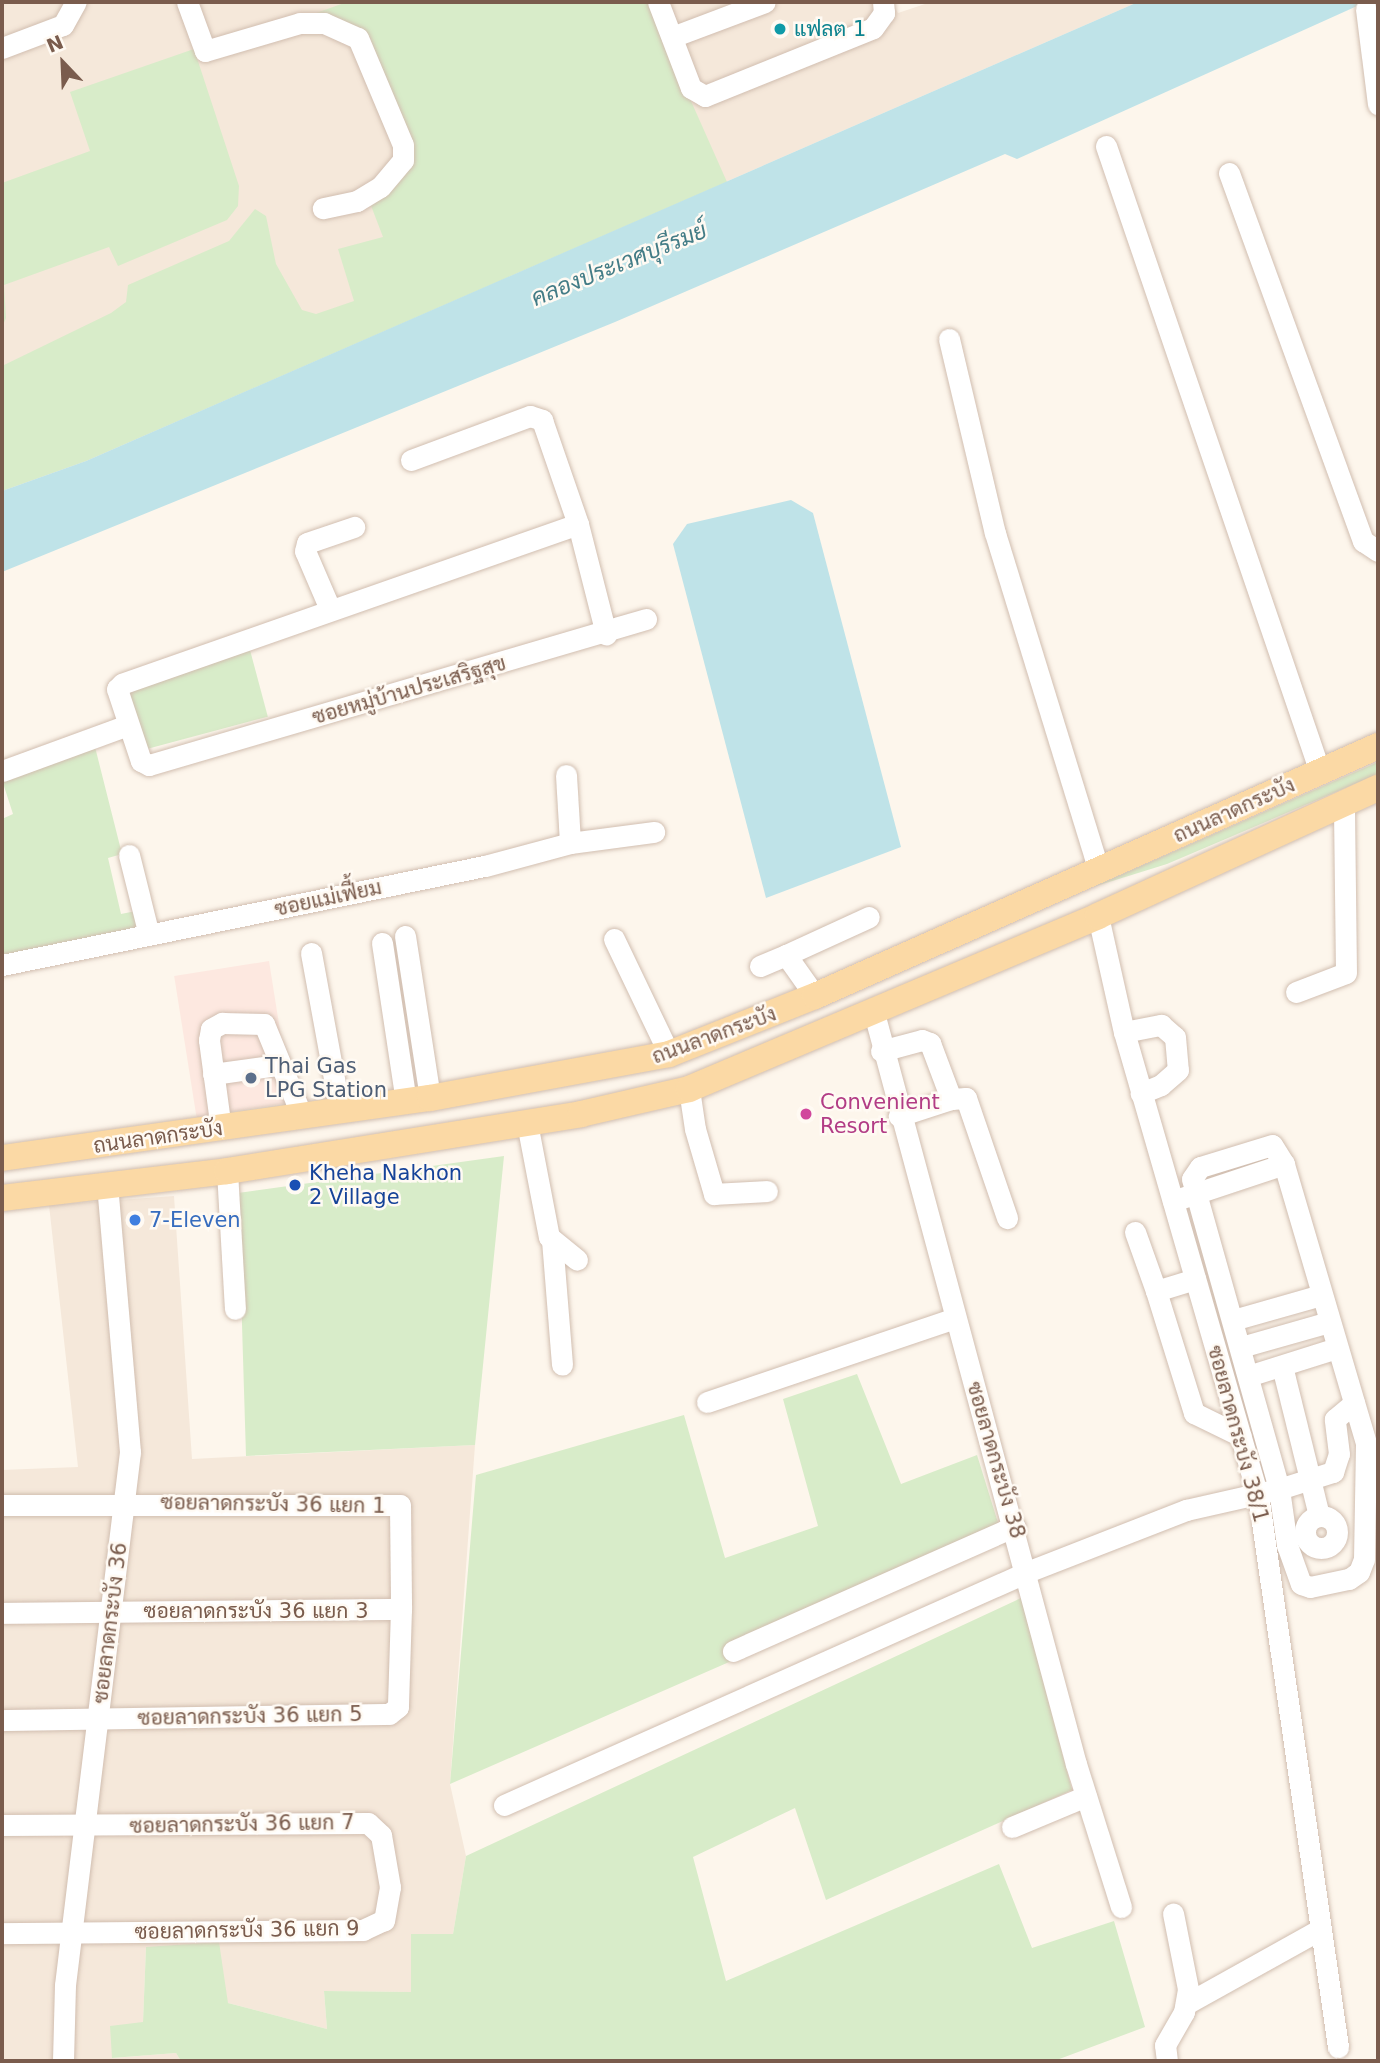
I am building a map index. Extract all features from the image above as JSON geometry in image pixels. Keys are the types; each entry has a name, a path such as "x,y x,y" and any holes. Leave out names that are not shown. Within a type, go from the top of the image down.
{"main road":[{"name":"ถนนลาดกระบัง","path":"2,1158 418,1100 669,1054 815,996 1378,746"},
{"name":"ถนนลาดกระบัง","path":"2,1198 107,1183 227,1171 527,1123 634,1104 689,1089 1098,916 1378,788"},
{"path":"927,945 945,981"},
{"path":"105,1143 107,1183"}],"street":[{"path":"2,48 63,25 76,2"},
{"path":"187,2 205,51 300,23 324,23 358,38 403,145 403,160 380,187 357,201 323,208"},
{"path":"657,2 691,88 705,96 873,28 884,13 883,2"},
{"path":"671,37 765,2"},
{"path":"1366,9 1378,104"},
{"path":"1106,146 1320,772"},
{"path":"1229,173 1360,534 1366,547 1378,551"},
{"path":"949,339 995,533 1099,871"},
{"path":"411,460 536,416 542,421 578,524 606,634 646,619"},
{"name":"ซอยหมู่บ้านประเสริฐสุข","path":"578,524 330,609 122,684 117,689 141,761 149,765 606,634"},
{"path":"330,609 305,551 307,543 354,527"},
{"path":"2,771 128,725"},
{"path":"566,775 570,843"},
{"path":"1296,992 1346,973 1345,803"},
{"name":"ซอยแม่เฟี้ยม","path":"2,965 485,866 570,843 654,832"},
{"path":"129,855 149,935"},
{"name":"ซอยลาดกระบัง 38/1","path":"1098,916 1124,1032 1258,1495 1338,2047"},
{"path":"760,966 869,917"},
{"path":"405,936 418,1100"},
{"path":"614,939 669,1054"},
{"path":"382,943 418,1100"},
{"path":"312,953 340,1111"},
{"path":"786,956 815,996"},
{"name":"ซอยลาดกระบัง 38","path":"874,1013 881,1051 1015,1526 1086,1796 1121,1906"},
{"path":"221,1129 209,1040 211,1029 222,1023 264,1024 278,1065 302,1116"},
{"path":"1124,1032 1161,1025 1175,1037 1178,1069 1161,1085 1141,1093"},
{"path":"881,1051 922,1040 930,1043 951,1099"},
{"path":"213,1074 278,1065"},
{"path":"689,1089 695,1129 714,1194 766,1191"},
{"path":"899,1116 951,1099 966,1098 1007,1218"},
{"path":"527,1123 542,1214 552,1240 562,1364"},
{"path":"1272,1145 1284,1164 1366,1443 1365,1526 1359,1572 1349,1580 1301,1584 1296,1538 1279,1489 1196,1194 1192,1179 1199,1167 1272,1145"},
{"path":"227,1171 235,1309"},
{"name":"ซอยลาดกระบัง 36","path":"64,2061 65,1985 125,1503 130,1426 107,1183"},
{"path":"1173,1201 1196,1194"},
{"path":"1135,1232 1194,1413 1241,1436"},
{"path":"552,1240 577,1260"},
{"path":"1156,1291 1195,1279"},
{"path":"1233,1320 1321,1295"},
{"path":"707,1402 955,1318"},
{"path":"1241,1347 1329,1322"},
{"path":"1248,1376 1337,1348"},
{"path":"1282,1366 1319,1516"},
{"path":"504,1805 1027,1572 1148,1522 1230,1498 1258,1495 1326,1476 1338,1466 1335,1419 1354,1404"},
{"path":"2,1505 125,1503"},
{"name":"ซอยลาดกระบัง 36 แยก 1","path":"125,1503 400,1505 401,1609"},
{"path":"1296,1538 1311,1519 1319,1516 1327,1517 1337,1530"},
{"path":"733,1651 1015,1526"},
{"path":"1337,1530 1365,1526"},
{"path":"1296,1538 1323,1548 1331,1544 1337,1530"},
{"path":"1323,1548 1326,1584"},
{"name":"ซอยลาดกระบัง 36 แยก 3","path":"2,1613 401,1609"},
{"name":"ซอยลาดกระบัง 36 แยก 5","path":"2,1720 389,1714 398,1707 401,1609"},
{"path":"1012,1828 1086,1796"},
{"name":"ซอยลาดกระบัง 36 แยก 7","path":"2,1825 369,1823 381,1835 390,1887"},
{"name":"ซอยลาดกระบัง 36 แยก 9","path":"73,1932 363,1930 384,1920 390,1887"},
{"path":"1167,2061 1165,2045 1186,2004 1186,1968 1172,1913"},
{"path":"1186,2004 1321,1929"},
{"path":"2,1933 73,1932"}],"shaded area":[{"path":"2,2 892,2 898,13 931,2 1138,2 86,461 2,491"},
{"path":"269,961 291,1102 197,1117 174,976"},
{"path":"174,1196 192,1459 475,1445 450,1784 466,1856 453,1934 411,1934 411,1992 324,1991 327,2029 228,2003 146,1947 143,2022 113,2058 176,2053 181,2061 2,2061 2,1470 78,1467 49,1205"}],"green space":[{"path":"347,2 647,2 727,182 86,461 2,491 2,366 111,313 126,302 128,285 229,241 255,209 266,216 276,264 302,310 316,314 354,301 338,249 383,237 370,203 400,181 409,161 410,140 370,38 352,25 302,18"},
{"path":"194,49 239,186 238,206 227,220 118,266 109,247 4,285 6,318 2,327 2,183 90,151 70,92"},
{"path":"250,650 268,717 139,751 122,684"},
{"path":"94,743 122,854 108,858 121,914 136,911 141,930 2,958 2,819 13,814 2,780"},
{"path":"1378,762 1378,774 1167,864 1093,887"},
{"path":"504,1156 475,1445 246,1456 238,1193"},
{"path":"857,1374 901,1484 977,1455 1004,1542 450,1784 476,1475 684,1415 725,1558 818,1526 783,1399"},
{"path":"1021,1598 1072,1790 826,1900 795,1808 693,1857 726,1981 999,1864 1032,1948 1114,1921 1145,2027 1054,2061 181,2061 176,2053 112,2058 110,2026 143,2022 146,1947 219,1942 228,2003 327,2029 324,1991 411,1992 411,1934 453,1934 466,1856"}],"water":[{"name":"คลองประเวศบุรีรมย์","path":"1138,2 1366,2 1017,159 1005,154 615,322 2,572 2,491 86,461"},
{"path":"791,500 813,513 901,847 766,898 673,544 687,524"}],"place":[{"name":"แฟลต 1","path":"780,29"},
{"name":"Thai Gas LPG Station","path":"251,1078"},
{"name":"Convenient Resort","path":"806,1114"},
{"name":"Kheha Nakhon 2 Village","path":"295,1185"},
{"name":"7-Eleven","path":"135,1220"}]}
